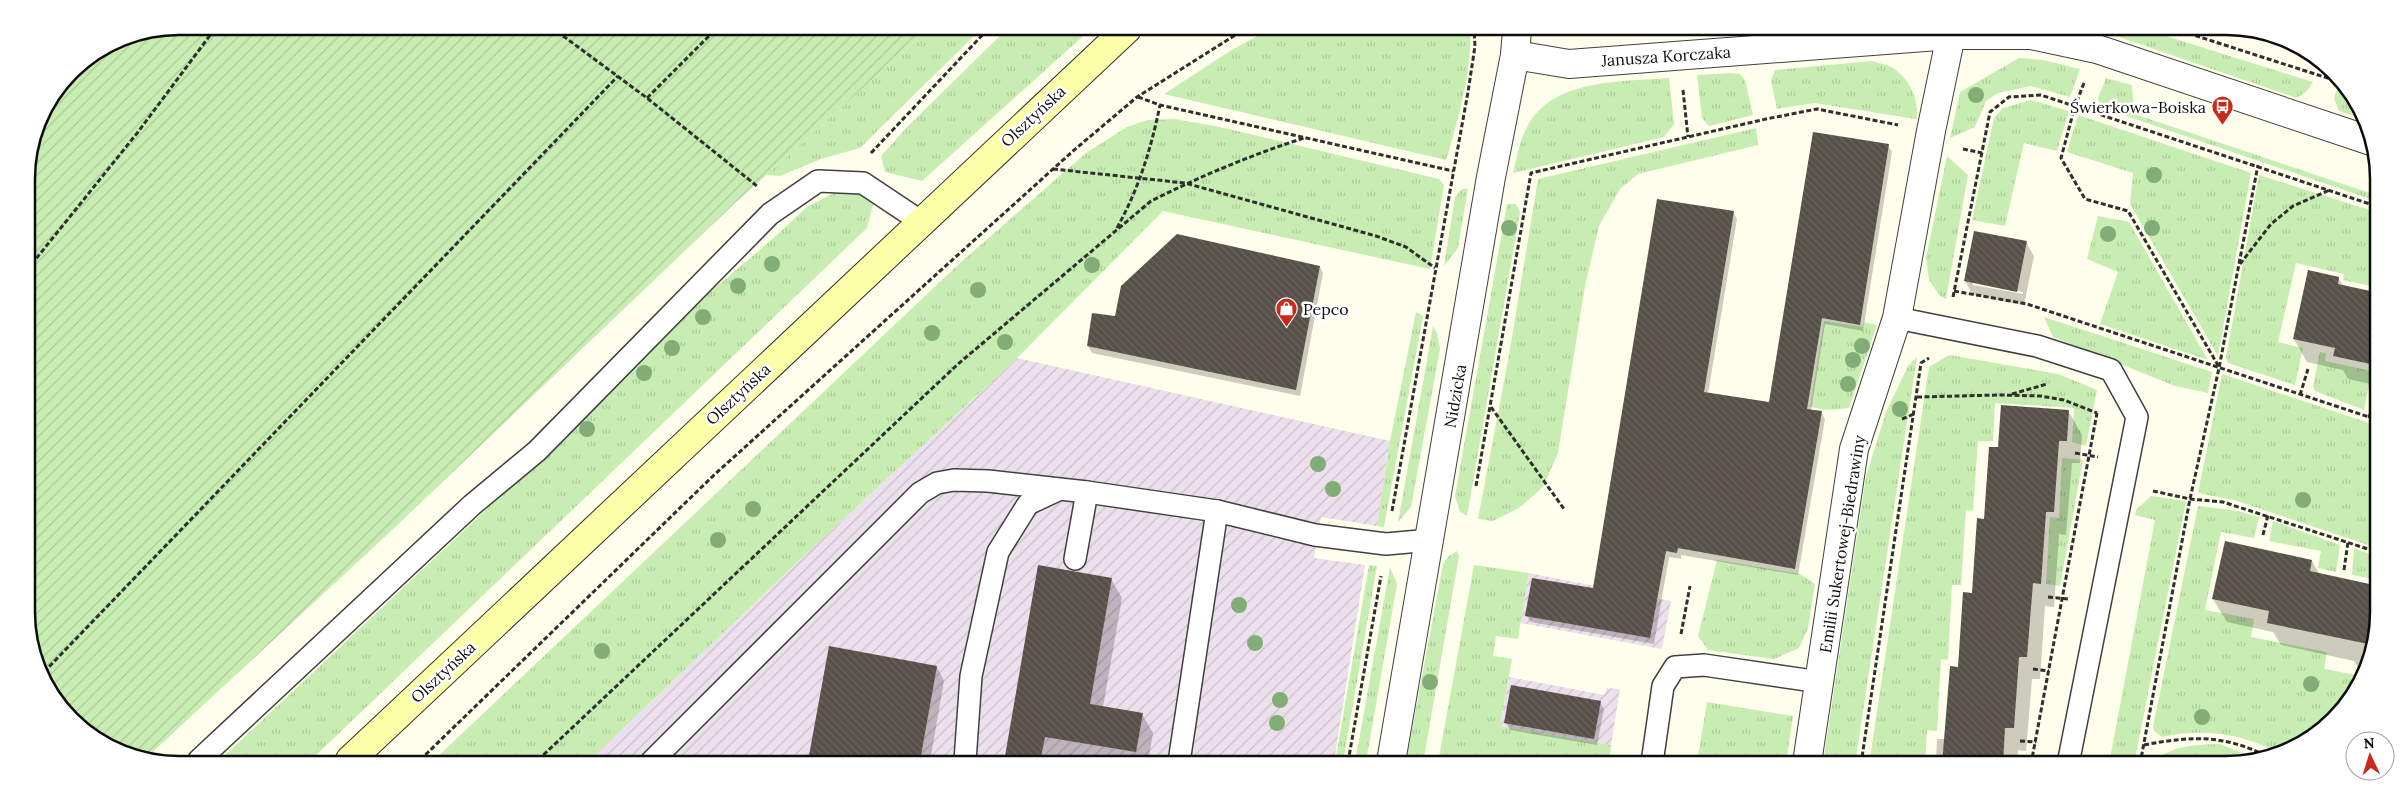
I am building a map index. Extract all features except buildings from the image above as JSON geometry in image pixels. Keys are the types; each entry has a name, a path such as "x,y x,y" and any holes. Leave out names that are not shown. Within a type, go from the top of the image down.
{"main road":[{"name":"Olsztyńska","path":"354,756 920,221 1121,35"}],"street":[{"name":"Janusza Korczaka","path":"1516,43 1569,64 1927,35"},
{"name":"Emilii Sukertowej-Biedrawiny","path":"1808,756 1854,449 1897,318 1931,131 1952,35"},
{"name":"Janusza Korczaka","path":"2031,35 2097,49 2363,137"},
{"name":"Nidzicka","path":"1392,756 1431,540 1491,177 1516,43"}],"lane":[{"path":"203,756 472,505 537,451 770,214 818,181 864,182 920,221"},
{"path":"1897,318 2037,346 2111,370 2137,417 2070,756"},
{"path":"657,756 920,493 937,483 962,480 1087,492 1217,512 1315,535 1386,544 1431,540"},
{"path":"965,756 971,676 998,552 1028,504 1058,490"},
{"path":"1075,560 1087,492"},
{"path":"1180,756 1217,512"},
{"path":"1653,756 1663,686 1675,667 1704,665 1820,682"}],"path":[{"path":"35,260 138,132 210,35"},
{"path":"561,35 647,98 783,206"},
{"path":"647,98 710,35"},
{"path":"864,182 862,162 982,35"},
{"path":"424,756 714,475 1052,169 1137,97 1235,35"},
{"path":"1349,756 1475,46 1474,35"},
{"path":"2193,35 2329,79"},
{"path":"2097,49 2075,106 2061,158 2085,199 2128,211 2219,368"},
{"path":"47,669 618,76"},
{"path":"1862,756 1921,363 1945,346 1990,112 2009,97 2041,95 2258,165 2370,204"},
{"path":"1137,97 1160,105 1452,172 1529,184"},
{"path":"1116,230 1141,179 1151,150 1160,105"},
{"path":"1476,490 1531,173 1817,109 1931,131"},
{"path":"542,756 670,633 958,364 1151,201 1186,183 1248,156 1304,138"},
{"path":"2142,756 2190,499 2219,368 2258,165"},
{"path":"1052,169 1186,183 1376,236 1406,247 1435,268"},
{"path":"2239,266 2271,224 2293,206 2330,190"},
{"path":"1954,292 2028,304 2369,418 2370,415"},
{"path":"2300,395 2308,369"},
{"path":"2009,395 2051,382"},
{"path":"1917,397 2009,395 2064,400 2097,413"},
{"path":"2033,756 2099,405"},
{"path":"1490,406 1564,508"},
{"path":"2120,498 2132,501 2149,490 2190,499 2223,502 2370,550"},
{"path":"2263,535 2268,515"},
{"path":"2344,570 2348,542"},
{"path":"1675,667 1690,586"},
{"path":"2144,745 2173,739 2223,739 2258,752"}],"shaded area":[{"path":"1017,358 1390,441 1377,526 1321,517 1314,558 1365,565 1335,756 594,756 790,569"},
{"path":"1529,573 1671,601 1662,649 1521,623"},
{"path":"1509,677 1604,695 1607,688 1620,689 1611,745 1500,726"}],"green space":[{"path":"179,35 922,35 735,203 390,532 151,753 124,745 107,737 77,714 59,692 43,658 36,631 35,612 35,170 40,142 46,124 59,99 77,77 99,59 124,46 160,36"},
{"path":"922,35 975,35 860,148 821,159 780,176 766,175"},
{"path":"1001,35 1084,35 922,181 885,172 881,156 907,127"},
{"path":"1259,35 1470,35 1467,78 1446,160 1164,94 1230,51"},
{"path":"2163,35 2313,82 2307,91 2297,98 2116,36"},
{"path":"2019,58 2043,60 2080,69 2070,97 2031,86 1998,93 1986,101 1975,127 1950,138 1960,92"},
{"path":"1872,61 1891,67 1903,76 1915,97 1917,105 1916,119 1814,103 1777,109 1771,81 1775,70"},
{"path":"1740,74 1745,80 1753,115 1709,126 1702,118 1697,75"},
{"path":"1669,78 1674,124 1664,137 1513,173 1521,142 1528,125 1540,110 1555,98 1591,85"},
{"path":"2106,78 2132,85 2134,114 2370,193 2370,199 2100,107 2098,98"},
{"path":"2337,89 2339,90 2356,117 2339,111 2334,98"},
{"path":"2031,100 2069,111 2057,151 2024,143 2005,226 1972,220 1994,118 2003,108"},
{"path":"2078,115 2251,173 2218,356 2130,204 2133,173 2067,152"},
{"path":"1175,119 1220,127 1439,179 1444,185 1430,269 1163,211 1017,358 790,569 594,756 438,756 960,263 1086,153 1127,127 1147,120"},
{"path":"1756,128 1758,145 1638,174 1620,189 1599,226 1585,286 1558,453 1543,487 1519,508 1493,521 1478,519 1509,355 1538,179"},
{"path":"1947,156 1968,175 1946,299 1940,296 1929,280 1926,258"},
{"path":"2259,175 2370,210 2370,286 2343,280 2344,274 2296,263 2278,342 2303,348 2295,385 2228,363 2226,358"},
{"path":"1462,189 1468,189 1458,248 1444,266 1455,197"},
{"path":"834,193 859,194 874,201 867,228 315,756 224,756 593,409 678,319 768,243 807,207"},
{"path":"1507,204 1516,204 1520,212 1467,516 1460,512 1455,496"},
{"path":"2098,216 2129,222 2208,360 2100,324 2118,272 2087,259"},
{"path":"1416,312 1423,316 1384,527 1377,526 1390,441"},
{"path":"2044,317 2212,372 2208,393 2175,386 2053,337"},
{"path":"1824,321 1863,327 1864,322 1877,325 1849,408 1827,410 1810,407"},
{"path":"1433,326 1437,333 1440,349 1411,507 1398,522"},
{"path":"2320,352 2326,353 2325,361 2370,371 2370,381 2364,410 2315,391 2313,386"},
{"path":"1949,355 2058,374 2097,390 2086,446 2072,442 2074,408 1995,403 1993,441 1978,441 1973,511 1966,510 1961,585 1952,585 1948,660 1941,659 1937,731 1927,730 1925,756 1870,756 1929,367"},
{"path":"1917,357 1856,756 1824,756 1866,476 1886,412 1908,366"},
{"path":"2222,374 2370,423 2370,546 2234,500 2198,493"},
{"path":"2062,458 2083,460 2060,586 2046,584 2050,517 2059,518"},
{"path":"2151,496 2186,501 2136,756 2111,756 2155,520 2135,515 2136,510"},
{"path":"2198,506 2238,511 2259,517 2254,538 2221,532 2205,610 2254,619 2251,637 2327,652 2324,669 2355,675 2351,684 2334,707 2314,726 2298,737 2269,749 2252,741 2222,734 2192,733 2162,737 2154,731 2153,727"},
{"path":"2273,521 2340,545 2336,572 2318,568 2321,551 2269,541"},
{"path":"2354,548 2370,554 2370,578 2352,575"},
{"path":"1457,551 1459,556 1424,756 1407,756 1443,564 1449,556"},
{"path":"1717,560 1800,574 1815,584 1808,628 1799,648 1774,659 1708,650 1698,636"},
{"path":"1369,565 1377,566 1344,756 1336,756"},
{"path":"1474,565 1529,573 1518,639 1496,636 1493,656 1512,659 1500,726 1611,745 1610,756 1439,756"},
{"path":"1390,567 1397,584 1367,756 1356,756"},
{"path":"1707,702 1793,716 1787,756 1698,756"},
{"path":"2219,744 2247,755 2162,756 2183,747"}],"place":[{"name":"Świerkowa-Boiska","path":"2222,126"},
{"name":"Pepco","path":"1287,328"}]}
